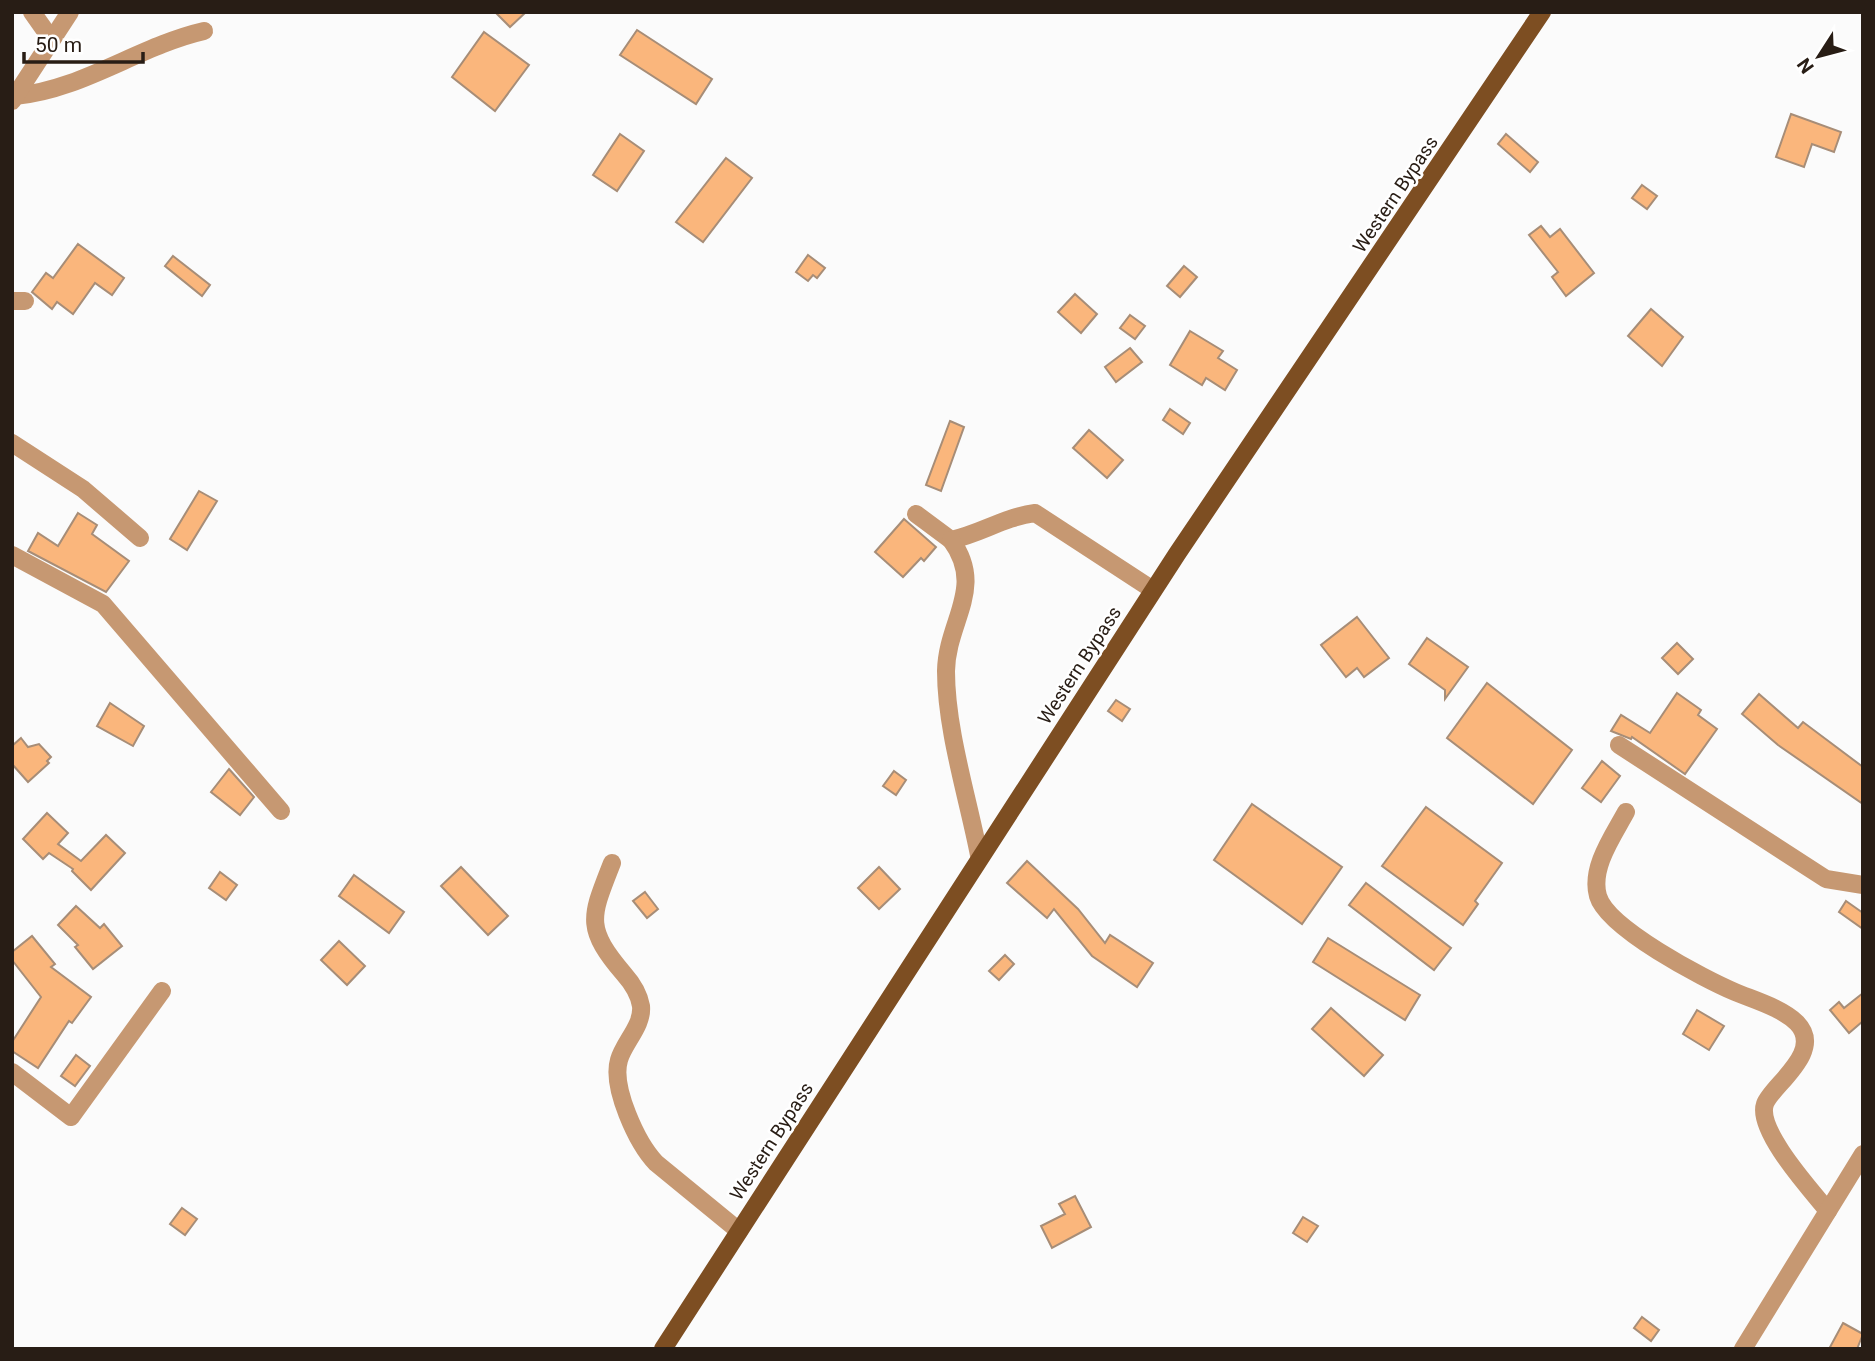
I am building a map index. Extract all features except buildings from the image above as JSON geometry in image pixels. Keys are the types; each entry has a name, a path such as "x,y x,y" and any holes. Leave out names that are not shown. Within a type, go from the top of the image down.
{"main road":[{"name":"Western Bypass","path":"663,1349 979,855 1153,590 1542,12"}],"street":[{"path":"33,12 51,39"},
{"path":"14,98 70,12"},
{"path":"14,98 44,93 180,36 204,31"},
{"path":"12,443 83,489 140,538"},
{"path":"951,540 1017,516 1035,513 1153,590"},
{"path":"916,514 951,540 964,559 967,581 946,670 949,699 979,855"},
{"path":"12,555 103,604 281,811"},
{"path":"1619,745 1826,879 1863,885"},
{"path":"1626,812 1603,856 1598,887 1601,903 1619,922 1687,969 1776,1010 1798,1024 1803,1036 1800,1056 1788,1078 1765,1104 1764,1121 1772,1138 1828,1211"},
{"path":"612,863 597,903 595,931 603,948 635,988 641,1007 638,1021 617,1067 633,1127 646,1153 656,1163 739,1230"},
{"path":"12,1072 71,1116 162,991"},
{"path":"1743,1349 1863,1154"}]}
